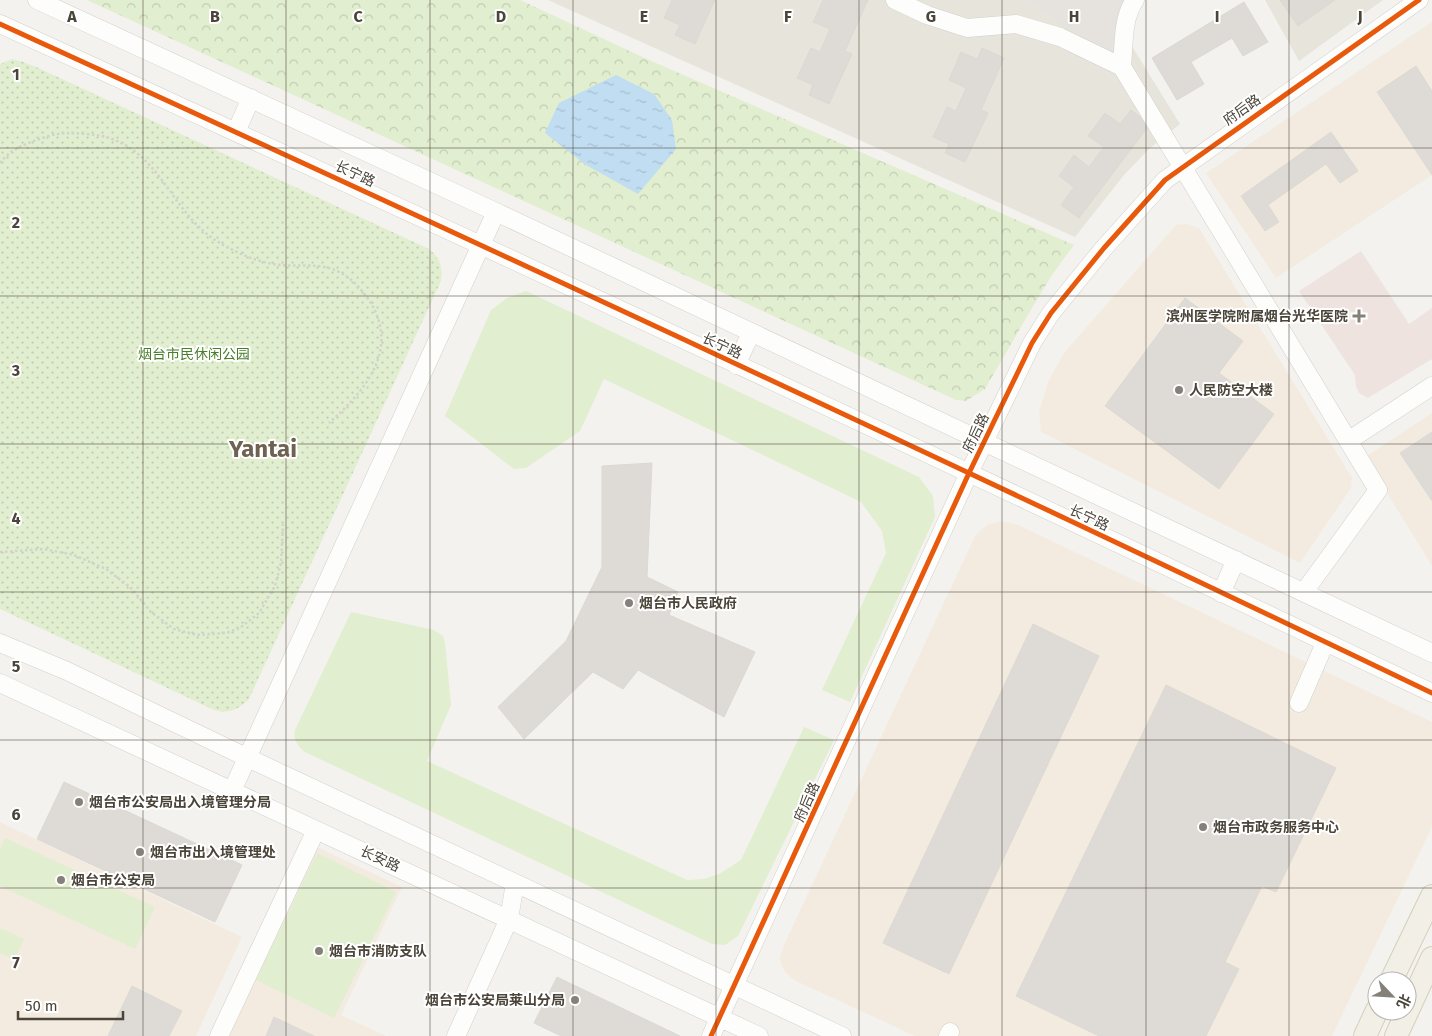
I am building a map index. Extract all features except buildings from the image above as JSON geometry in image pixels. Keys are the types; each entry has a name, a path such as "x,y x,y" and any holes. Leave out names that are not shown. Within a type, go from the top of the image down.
{"main road":[{"path":"1396,971 1432,896"},
{"path":"1396,1036 1432,958"},
{"path":"1365,1036 1372,1021"}],"street":[{"name":"长宁路","path":"38,0 496,212 1431,653"},
{"path":"895,0 927,15 966,28 1016,24 1060,37 1122,67 1378,490 1304,592"},
{"path":"1122,67 1125,27 1131,6 1135,0"},
{"name":"府后路","path":"711,1036 969,473 1032,344 1051,313 1104,248 1165,180 1182,166 1419,0"},
{"name":"长宁路","path":"0,24 969,473 1427,689"},
{"path":"236,132 250,98"},
{"path":"232,791 496,212"},
{"path":"736,365 751,333"},
{"path":"1348,441 1432,386"},
{"path":"1221,593 1236,560"},
{"path":"0,643 67,672 842,1036"},
{"path":"1299,703 1326,643"},
{"name":"长安路","path":"0,683 759,1036"},
{"path":"219,1036 316,830"},
{"path":"456,1036 509,919 515,883"}],"path":[{"path":"0,163 4,158 29,142 61,132 95,134 119,141 140,155 156,171 195,223 218,242 250,258 279,265 312,265 339,272 359,286 375,310 381,324 381,348 371,378 357,396 329,423"},
{"path":"0,552 44,549 74,555 106,569 130,587 151,612 174,629 198,635 226,633 240,628 259,613 275,586 281,563 284,524"}],"shaded area":[{"path":"548,0 1145,0 1137,13 1130,43 1180,124 1150,148 1124,175 1075,237"},
{"path":"1029,0 1127,0 1118,20 1110,59"},
{"path":"1265,0 1383,0 1299,61"},
{"path":"1432,22 1432,175 1276,278 1206,173"},
{"path":"1187,224 1199,228 1352,478 1351,488 1300,563 1041,432 1039,412 1048,382 1064,353 1176,225"},
{"name":"滨州医学院附属烟台光华医院","path":"1361,251 1409,324 1432,308 1432,359 1368,398 1359,393 1355,375 1299,291"},
{"path":"1432,413 1432,566 1365,457"},
{"path":"1003,521 1018,525 1432,722 1432,827 1332,1036 915,1036 794,980 785,972 780,957 783,947 975,536 989,524"},
{"name":"烟台市公安局","path":"0,822 242,937 196,1036 0,1036"},
{"name":"烟台市消防支队","path":"317,847 402,887 341,1015 386,1036 227,1036"}],"green space":[{"path":"87,0 520,0 649,60 1074,245 1052,275 985,389 966,401 956,400"},
{"name":"烟台市民休闲公园","path":"12,59 34,66 427,248 435,254 439,262 441,281 249,699 233,710 224,712 214,710 0,609 0,64"},
{"path":"526,291 919,477 933,496 935,517 850,702 822,690 886,553 882,531 861,502 604,379 580,431 526,468 514,469 445,416 491,310 507,298"},
{"path":"351,612 434,630 443,636 451,705 427,761 687,880 704,879 719,874 741,860 804,727 834,740 738,936 725,945 712,944 305,752 296,742 295,730"},
{"path":"5,838 155,907 135,949 0,886 0,849"},
{"name":"烟台市消防支队","path":"317,853 396,892 334,1018 256,980"},
{"path":"0,928 24,939 14,960 0,953"}],"water":[{"path":"616,75 654,94 672,120 676,149 638,194 586,165 545,133 559,103"}],"cycle path":[{"path":"711,1036 969,473 1032,343 1051,313 1104,248 1165,180 1419,0"},
{"path":"0,24 718,355 1432,693"}],"place":[{"name":"滨州医学院附属烟台光华医院","path":"1359,316"},
{"name":"人民防空大楼","path":"1179,390"},
{"name":"烟台市人民政府","path":"629,603"},
{"name":"烟台市公安局出入境管理分局","path":"79,802"},
{"name":"烟台市政务服务中心","path":"1203,827"},
{"name":"烟台市出入境管理处","path":"140,852"},
{"name":"烟台市公安局","path":"61,880"},
{"name":"烟台市消防支队","path":"319,951"},
{"name":"烟台市公安局莱山分局","path":"575,1000"}],"district":[{"name":"Yantai","path":"263,449"}]}
